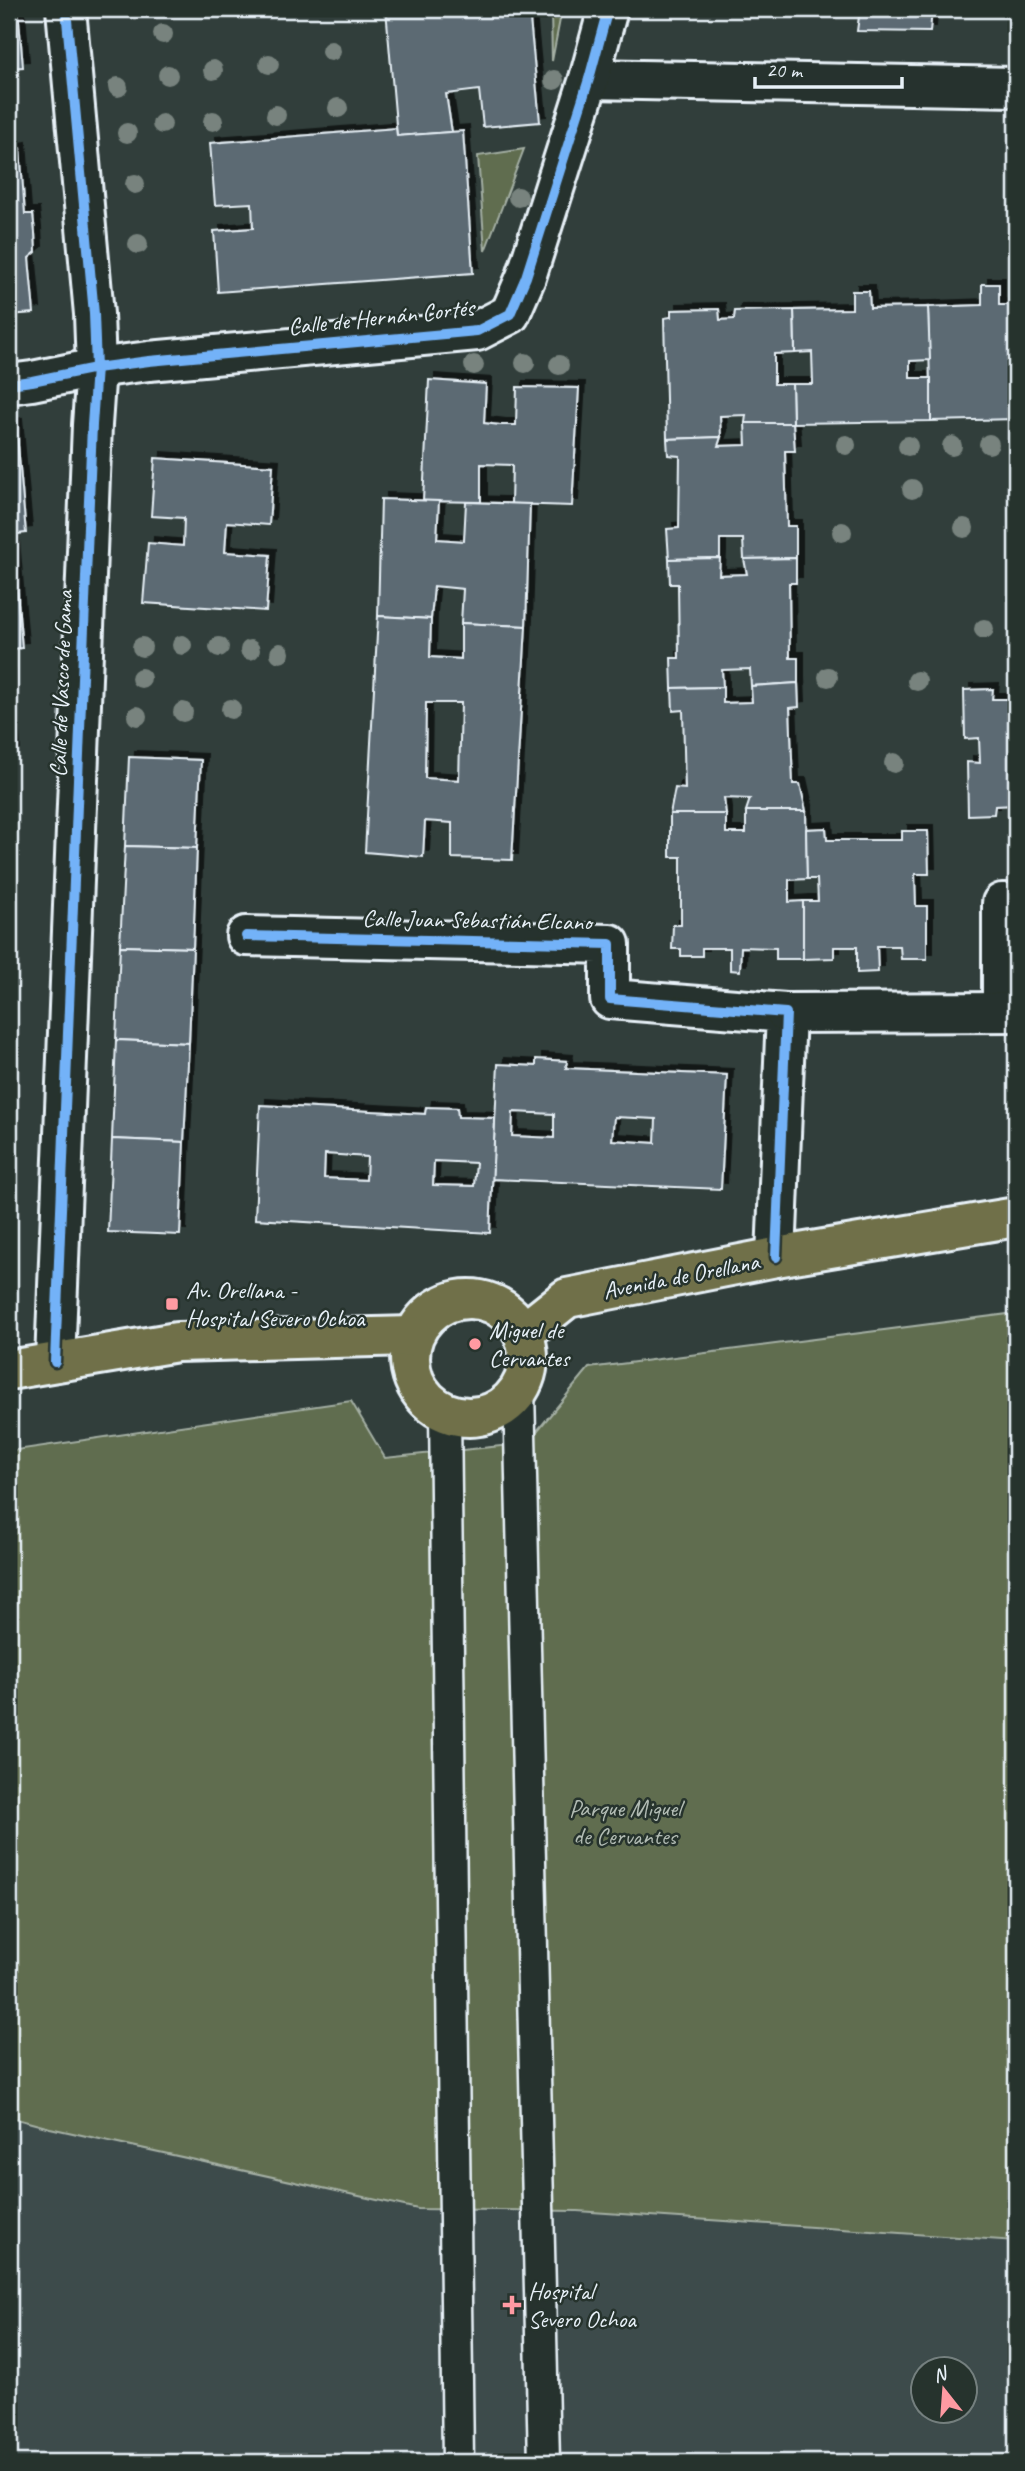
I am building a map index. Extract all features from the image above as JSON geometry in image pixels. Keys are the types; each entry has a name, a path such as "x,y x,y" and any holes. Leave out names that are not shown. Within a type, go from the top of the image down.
{"main road":[{"name":"Avenida de Orellana","path":"523,1333 567,1298 776,1257 1016,1217"},
{"path":"477,1299 496,1305 512,1317 523,1333 529,1352 527,1372 519,1390 507,1405 489,1415 470,1418 445,1413 419,1392 411,1374 409,1355 413,1336 424,1319 439,1306 458,1300 477,1299"},
{"path":"9,1370 177,1342 413,1336"}],"street":[{"name":"Calle de Vasco de Gama","path":"55,1362 96,368 94,314 66,9"},
{"name":"Calle de Hernán Cortés","path":"9,384 96,368 477,331 510,314 526,277 589,79 608,9"},
{"path":"589,79 1016,87"},
{"name":"Calle Juan Sebastián Elcano","path":"246,936 610,944 610,999 786,1013 1009,1012 1002,903 1016,903"},
{"path":"776,1257 786,1013"}],"lane":[{"path":"519,1390 544,2462"},
{"path":"445,1413 458,2462"}],"shaded area":[{"name":"Hospital Severo Ochoa","path":"9,2109 418,2209 577,2211 1016,2241 1016,2462 9,2462"}],"green space":[{"path":"551,9 562,9 552,61"},
{"path":"524,149 485,251 478,156"},
{"name":"Parque Miguel de Cervantes","path":"1016,1313 1016,2241 577,2211 418,2209 9,2117 9,1451 351,1401 385,1458 521,1444 528,1442 589,1368"}],"building":[{"path":"9,9 18,9 23,67 9,68"},
{"path":"386,9 529,9 540,122 483,127 479,90 446,94 452,132 397,136"},
{"path":"860,9 932,9 930,32 857,31"},
{"path":"396,128 397,136 463,131 473,273 218,292 214,231 253,228 252,203 215,205 210,143"},
{"path":"20,148 25,214 33,214 35,233 36,252 29,258 34,313 9,315 9,150"},
{"path":"982,284 999,284 999,305 1016,305 1016,419 931,421 928,307 982,305"},
{"path":"852,291 869,291 870,308 928,307 930,360 910,361 910,378 931,378 931,421 793,423 792,384 813,384 812,352 795,353 794,310 852,309"},
{"path":"719,309 720,320 734,319 735,311 794,310 795,353 774,354 774,384 792,384 793,423 745,423 746,415 720,416 721,437 667,439 664,318 671,317 671,310"},
{"path":"429,380 486,384 484,423 500,425 516,425 517,387 579,388 572,506 511,504 512,465 481,464 481,502 423,501"},
{"path":"745,423 793,423 795,451 785,451 787,526 796,526 796,558 744,559 743,539 720,539 720,558 669,559 667,529 679,528 680,456 668,455 667,439 721,437 718,446 746,445"},
{"path":"16,424 26,533 9,535 9,425"},
{"path":"155,458 273,466 269,525 227,522 225,552 270,555 266,611 143,603 148,543 183,546 184,518 151,516"},
{"path":"381,499 439,501 437,539 464,541 466,502 530,504 526,626 461,623 463,589 434,586 431,619 378,616"},
{"path":"9,535 12,535 22,648 9,649"},
{"path":"720,558 719,575 747,574 744,559 796,558 796,583 789,583 790,658 798,658 798,683 751,686 750,669 722,670 723,687 672,688 671,658 679,658 678,584 670,584 669,559"},
{"path":"378,616 431,619 430,657 461,659 461,623 526,626 512,860 452,858 452,823 425,821 423,857 365,852","holes":["426,703 461,703 459,780 425,778"]},
{"path":"9,674 14,755 9,756"},
{"path":"798,683 799,707 790,708 793,784 800,784 806,811 746,811 750,799 724,798 726,814 670,814 675,788 685,789 683,710 673,711 672,688 723,687 723,703 752,702 751,686"},
{"path":"993,689 992,699 1016,699 1016,805 995,806 994,814 968,815 967,762 980,763 979,738 965,739 964,690"},
{"path":"129,757 201,760 197,848 125,846"},
{"path":"746,811 806,811 807,879 789,880 789,902 803,901 803,959 776,959 776,948 741,947 740,971 730,970 730,948 702,948 702,956 681,956 681,949 672,949 673,925 681,925 681,857 670,857 670,814 726,814 726,833 746,833"},
{"path":"826,828 827,840 902,840 902,831 928,831 929,874 915,874 916,906 927,906 927,959 901,959 900,946 877,946 878,972 857,973 857,947 834,947 834,958 803,959 803,901 818,901 817,879 807,879 806,829"},
{"path":"125,846 197,848 193,948 120,946"},
{"path":"120,946 193,948 189,1043 116,1040"},
{"path":"116,1040 189,1043 184,1142 112,1139"},
{"path":"536,1059 567,1061 566,1068 727,1075 721,1189 492,1179 498,1064 536,1066","holes":["513,1112 554,1114 554,1138 512,1136","614,1117 656,1119 655,1143 612,1140"]},
{"path":"260,1105 425,1114 426,1107 457,1108 458,1117 495,1118 490,1233 255,1219","holes":["325,1154 367,1157 366,1180 324,1178","434,1161 476,1163 474,1186 433,1185"]},
{"path":"112,1139 184,1142 180,1235 108,1232"}],"cycle path":[{"path":"55,1362 96,368 94,314 66,9"},
{"path":"9,384 149,361 477,331 510,314 526,277 589,79 608,9"},
{"path":"246,936 610,944 610,999 786,1013 776,1257"}],"place":[{"name":"Av. Orellana - Hospital Severo Ochoa","path":"172,1304"},
{"name":"Miguel de Cervantes","path":"475,1344"},
{"name":"Hospital Severo Ochoa","path":"512,2305"}]}
